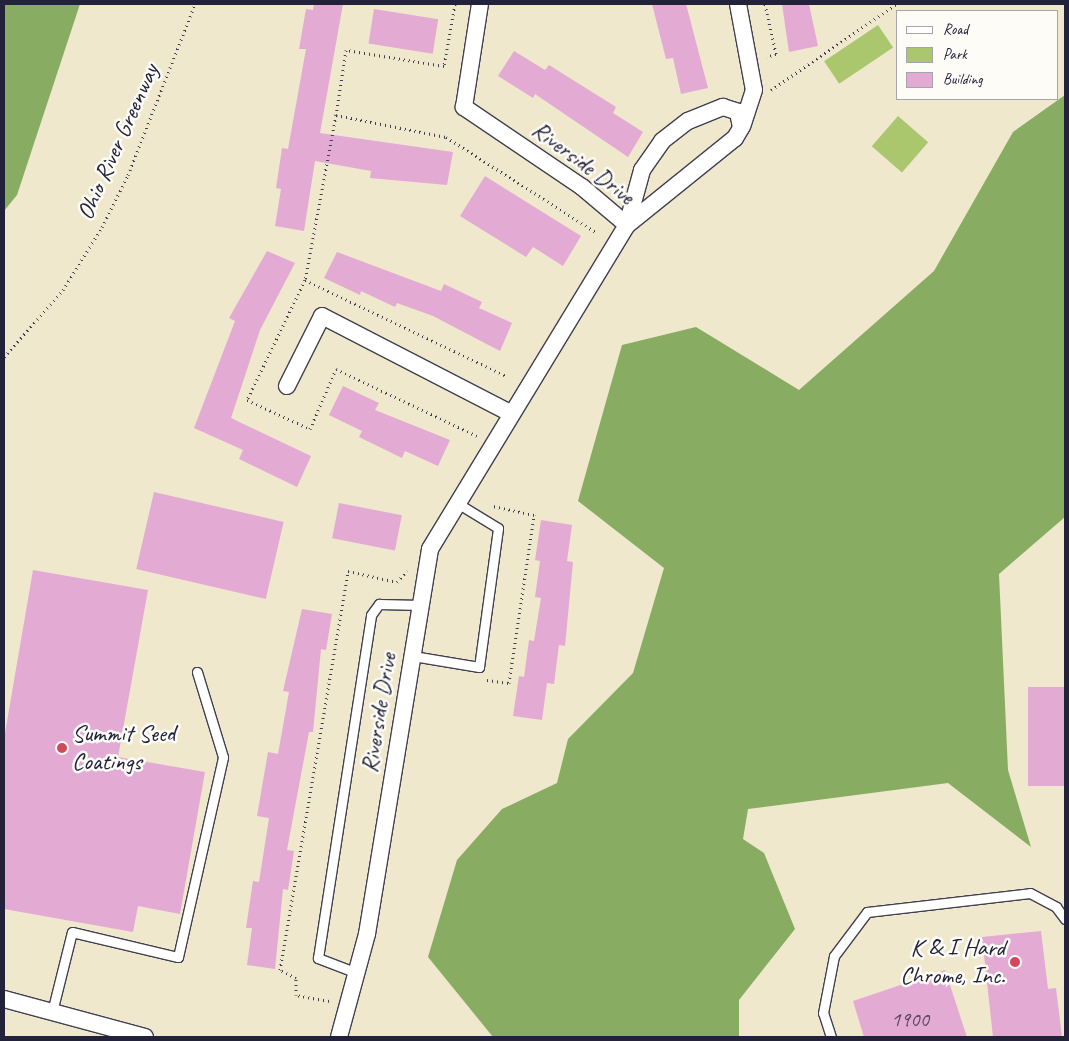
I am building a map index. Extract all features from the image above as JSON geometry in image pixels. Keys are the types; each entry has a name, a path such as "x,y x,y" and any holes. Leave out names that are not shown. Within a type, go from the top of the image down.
{"street":[{"name":"Riverside Drive","path":"339,1037 368,934 430,549 510,413 627,225 582,186 464,107 480,4"},
{"path":"627,225 727,148 741,128 752,96 738,4"},
{"path":"627,225 642,170 674,130 723,107 738,112 741,128"},
{"path":"287,386 322,316 510,413"},
{"path":"4,999 145,1037"}],"lane":[{"path":"413,656 479,667 498,528 456,503"},
{"path":"357,972 318,958 371,615 379,604 421,605"},
{"path":"52,1012 72,932 178,957 223,757 197,672"},
{"path":"831,1037 823,1013 834,956 867,912 1030,893 1056,907 1065,919"}],"path":[{"name":"Ohio River Greenway","path":"4,357 63,290 102,227 128,175 195,4"},
{"path":"455,4 444,66 346,50 336,115 305,280 247,400 310,430 336,369 476,436"},
{"path":"760,58 776,54 765,4"},
{"path":"752,96 762,96 896,4"},
{"path":"336,115 446,137 597,233"},
{"path":"305,280 506,376"},
{"path":"329,1001 296,995 296,978 280,970 348,571 397,582 407,570"}],"green space":[{"path":"4,4 80,4 17,195 4,211"},
{"path":"878,25 893,47 839,84 824,61"},
{"path":"1065,95 1065,517 999,574 1008,770 1031,847 948,783 748,809 743,839 764,853 795,929 739,1000 739,1037 493,1037 428,957 457,860 502,809 557,783 568,739 633,673 664,568 578,501 622,345 696,327 799,390 934,271 1013,132"},
{"path":"898,116 928,142 902,172 872,146"}],"building":[{"path":"314,4 343,4 320,133 453,152 447,185 370,178 371,171 315,161 304,231 275,226 281,189 276,188 282,148 288,149 306,49 299,49 306,9 313,10"},
{"path":"652,4 686,4 708,88 681,94 673,58 666,59"},
{"path":"782,4 809,4 818,46 789,52"},
{"path":"374,9 438,19 433,54 369,44"},
{"path":"514,51 545,70 549,65 616,107 613,113 643,132 628,157 535,94 533,98 498,76"},
{"path":"485,176 581,236 563,266 533,247 526,257 460,216"},
{"path":"267,251 295,263 260,330 231,418 311,456 297,487 239,459 243,450 194,428 235,321 229,318"},
{"path":"337,252 441,291 444,284 482,302 479,308 512,323 500,351 433,316 397,303 395,307 361,291 360,295 324,278"},
{"path":"343,386 379,403 375,410 450,440 438,466 405,451 402,458 359,437 362,431 329,415"},
{"path":"154,492 284,522 266,599 136,569"},
{"path":"339,503 402,515 395,551 332,538"},
{"path":"541,520 572,525 567,561 573,562 565,646 559,645 554,684 547,683 542,720 513,716 519,676 524,677 529,640 534,641 541,598 535,597 540,561 535,560"},
{"name":"Summit Seed Coatings","path":"33,570 148,590 118,757 205,772 180,914 138,906 133,932 4,909 4,739"},
{"path":"302,609 332,614 326,650 321,649 313,732 309,732 287,850 294,851 288,890 283,889 275,969 247,965 252,928 246,928 253,881 259,882 269,818 257,816 268,752 278,754 289,692 283,691"},
{"path":"1028,687 1065,687 1065,786 1028,786"},
{"name":"K & I Hard Chrome, Inc.","path":"1041,931 1048,989 1056,988 1062,1037 993,1037 982,937"},
{"name":"K & I Hard Chrome, Inc.","path":"945,970 967,1037 864,1037 853,1001"}],"place":[{"name":"Summit Seed Coatings","path":"62,748"},
{"name":"K & I Hard Chrome, Inc.","path":"1015,962"}]}
